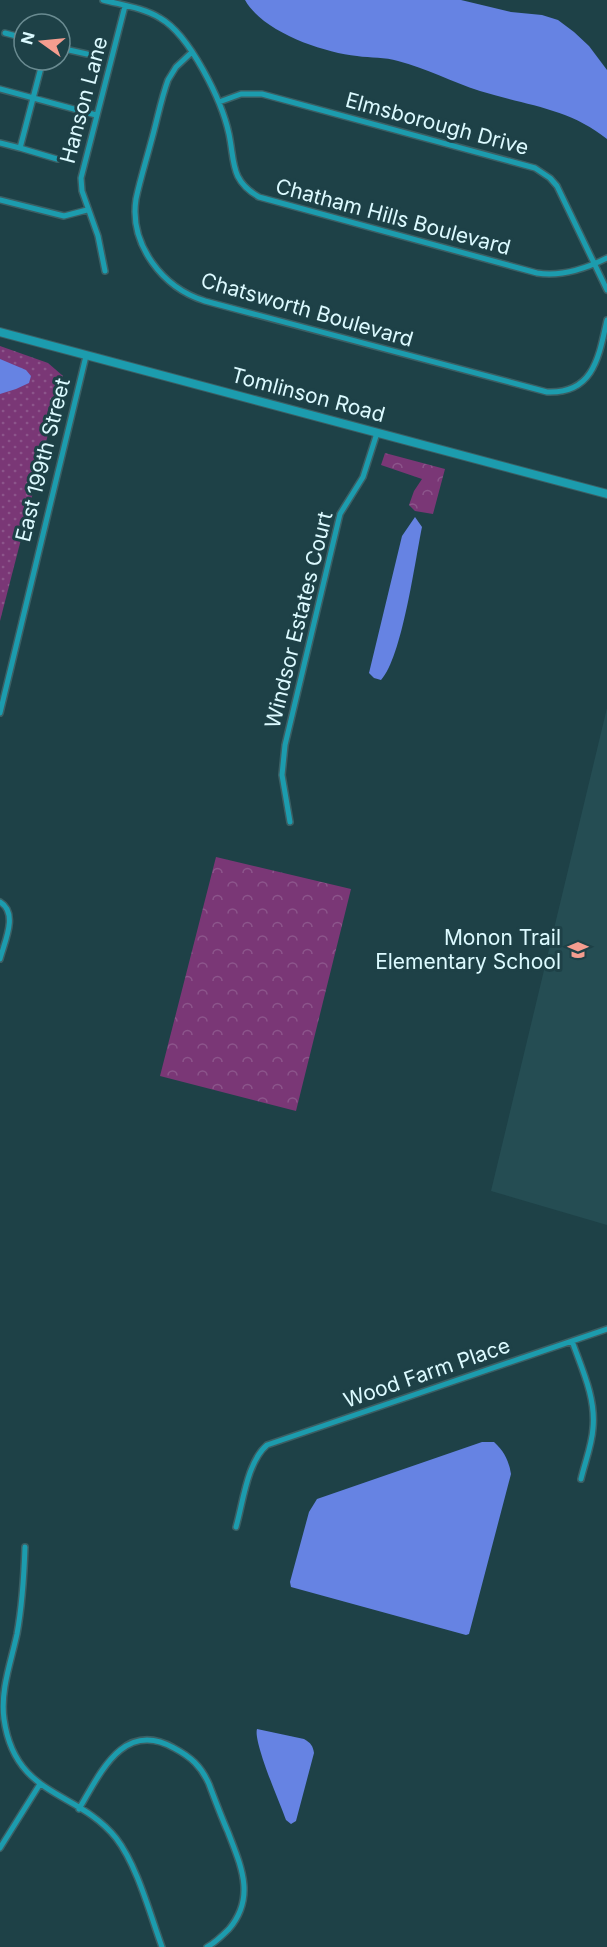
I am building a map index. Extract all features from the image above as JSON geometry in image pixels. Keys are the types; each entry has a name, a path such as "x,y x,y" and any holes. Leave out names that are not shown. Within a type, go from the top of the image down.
{"street":[{"name":"Chatham Hills Boulevard","path":"103,0 151,13 167,22 182,36 219,102 229,132 236,174 249,190 263,198 537,273 568,272 607,258"},
{"name":"Hanson Lane","path":"105,271 98,236 82,191 81,178 125,6"},
{"path":"5,33 12,35"},
{"path":"72,51 87,54"},
{"name":"Chatsworth Boulevard","path":"192,52 176,67 168,80 136,201 138,230 145,251 156,268 176,288 205,301 547,392 570,389 588,375 596,364 607,320"},
{"path":"20,148 40,72"},
{"path":"0,90 96,115"},
{"name":"Elmsborough Drive","path":"219,102 241,94 262,94 531,166 546,175 556,186 595,264"},
{"path":"0,143 57,159"},
{"path":"0,200 64,216 87,210"},
{"path":"595,264 607,290"},
{"name":"Tomlinson Road","path":"0,332 607,494"},
{"name":"East 199th Street","path":"0,713 86,356"},
{"name":"Windsor Estates Court","path":"290,822 282,775 285,745 340,514 363,477 377,433"},
{"path":"0,902 7,909 10,918 0,959"},
{"name":"Wood Farm Place","path":"236,1527 252,1467 260,1452 267,1445 607,1329"},
{"path":"572,1341 590,1393 594,1413 592,1436 581,1479"},
{"path":"25,1547 17,1631 2,1699 7,1735 17,1758 40,1784 110,1831 131,1864 162,1947"},
{"path":"0,1737 7,1735"},
{"path":"79,1809 110,1759 127,1745 137,1741 161,1742 195,1762 209,1784 239,1859 244,1884 243,1903 237,1918 225,1933 207,1947"},
{"path":"0,1848 40,1784"}],"shaded area":[{"name":"Monon Trail Elementary School","path":"607,708 607,1225 491,1191"}],"green space":[{"path":"0,346 48,363 63,376 0,621"},
{"path":"385,453 445,469 433,514 415,511 409,505 422,479 381,465"},
{"path":"216,857 351,889 296,1111 160,1076"}],"water":[{"path":"245,0 461,0 558,20 589,46 607,70 607,139 577,120 562,114 480,91 408,64 388,59 343,54 311,45 265,22"},
{"path":"0,359 26,370 31,376 29,383 0,394"},
{"path":"415,517 422,527 407,608 389,669 381,680 369,673 402,536"},
{"path":"482,1442 494,1442 498,1445 509,1465 511,1474 469,1634 291,1587 290,1582 309,1512 317,1499"},
{"path":"257,1729 304,1739 313,1748 314,1753 296,1821 291,1824 286,1820 268,1773 259,1746"}],"place":[{"name":"Monon Trail Elementary School","path":"578,950"}]}
